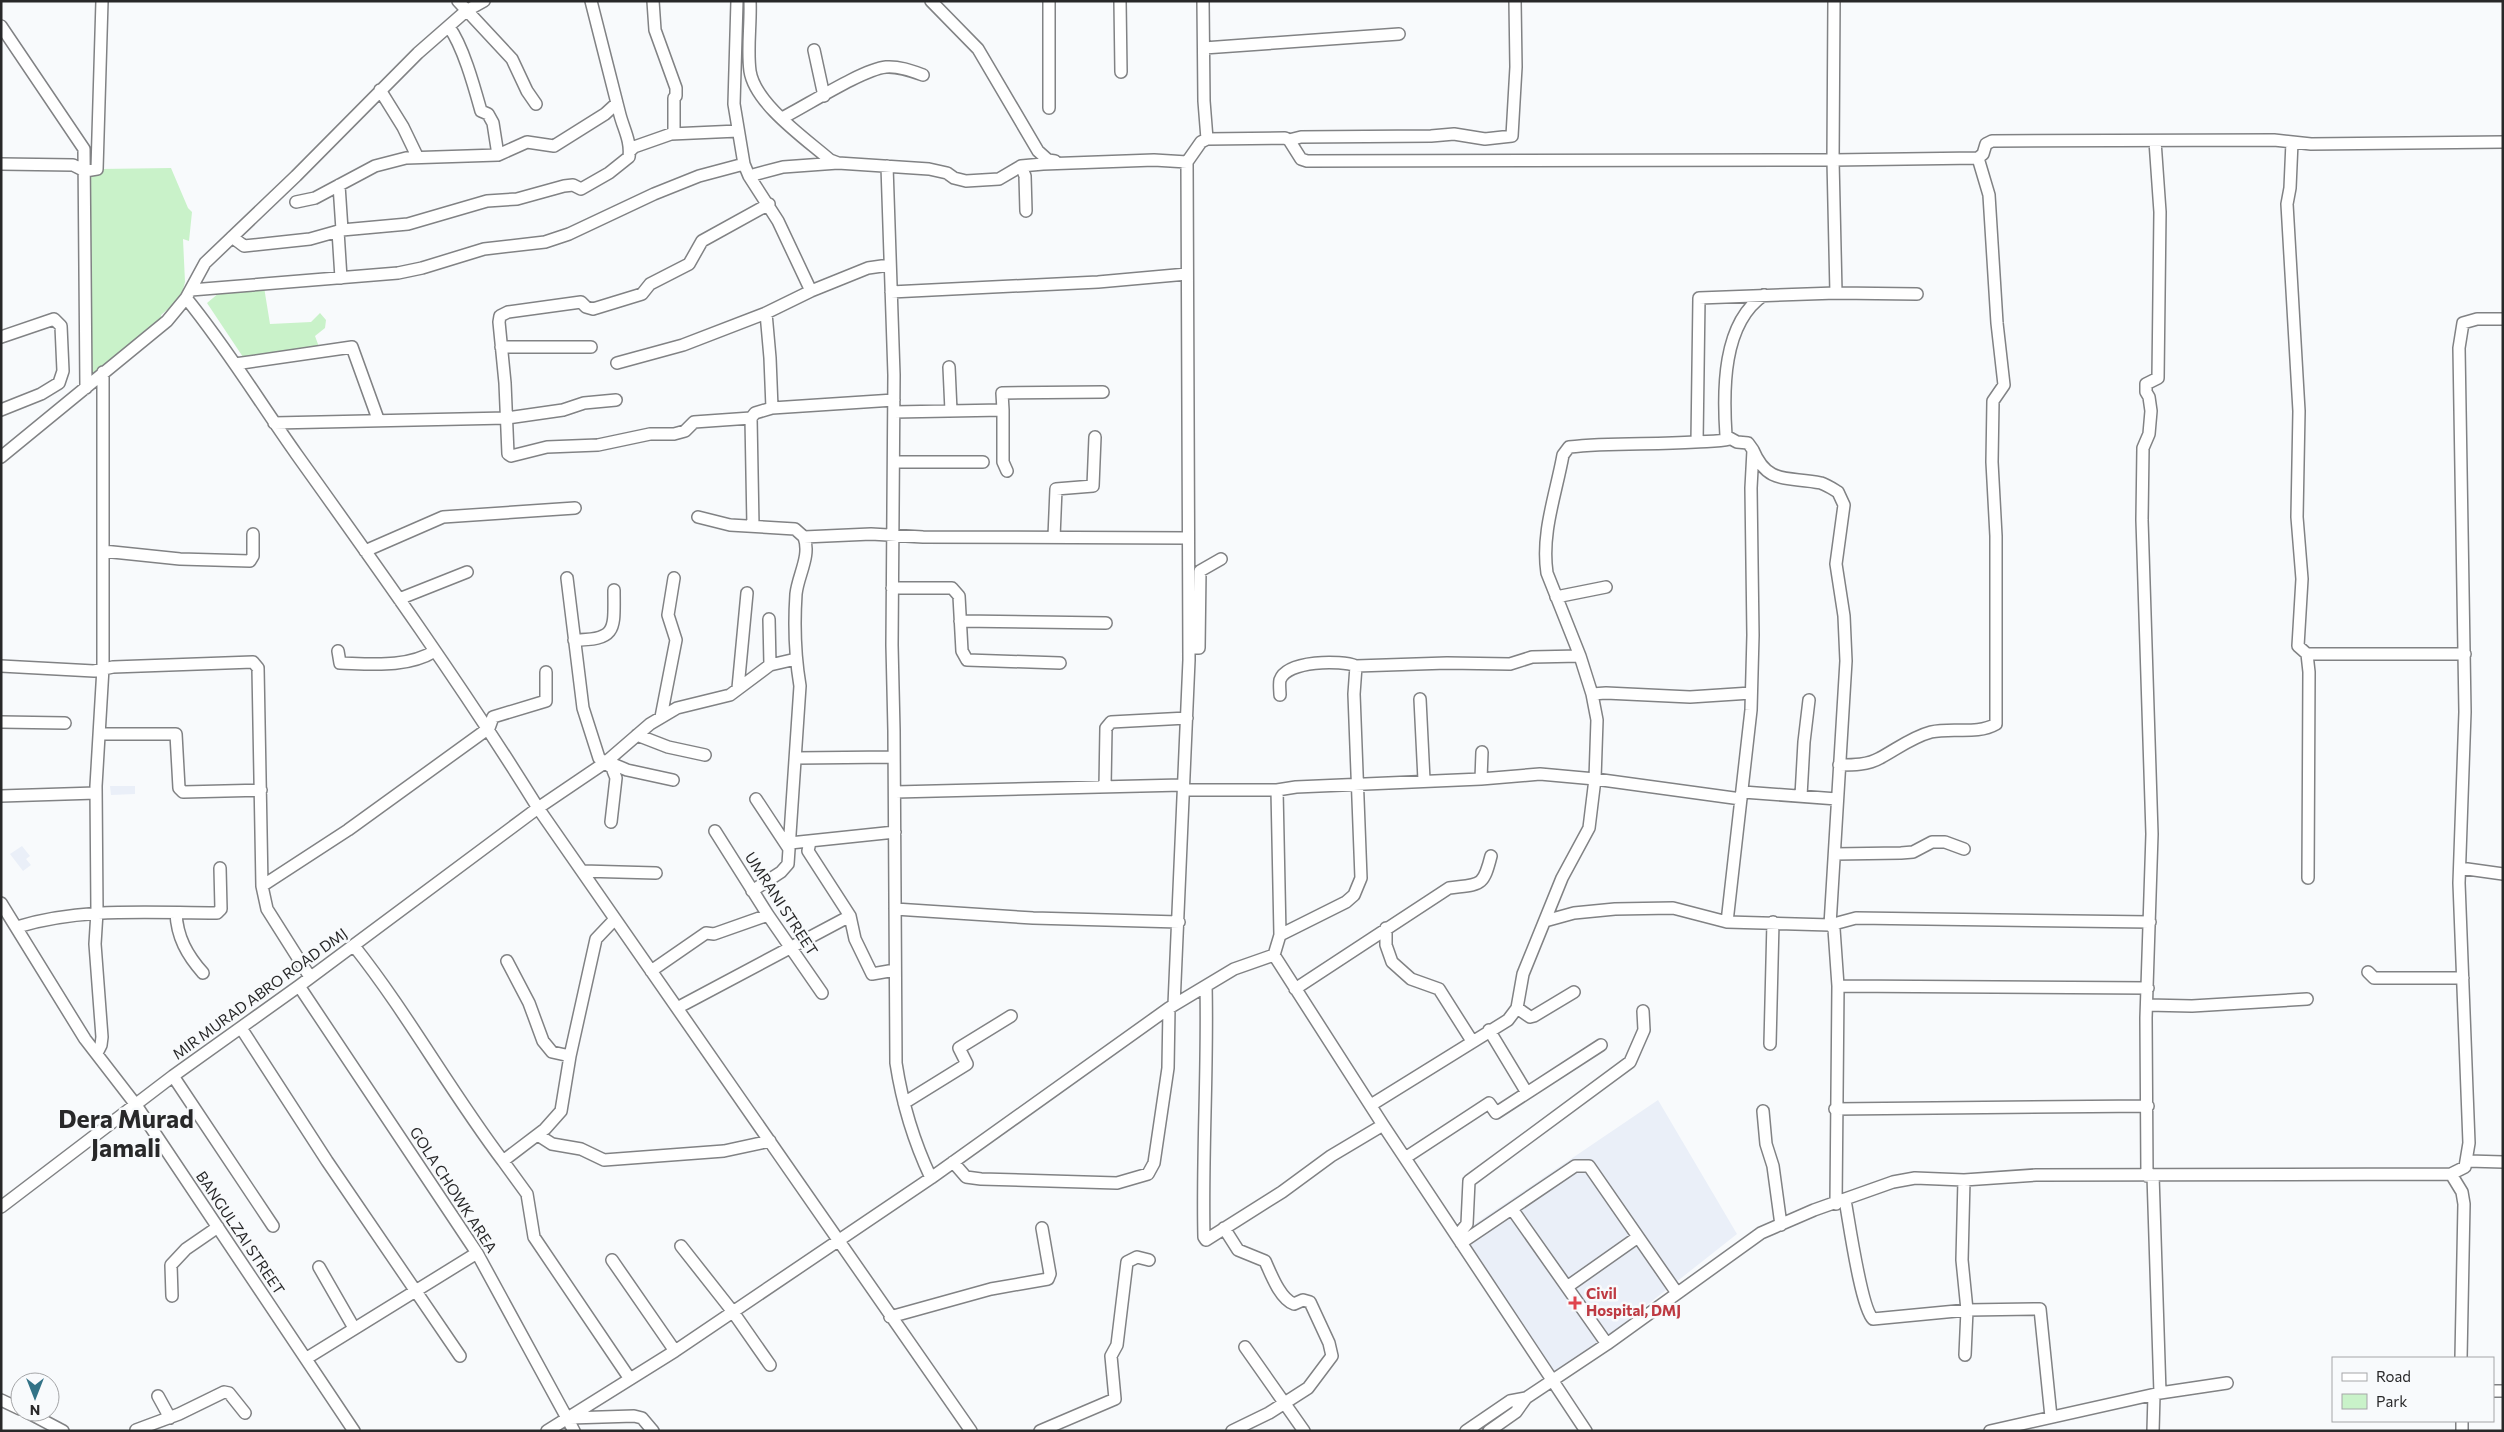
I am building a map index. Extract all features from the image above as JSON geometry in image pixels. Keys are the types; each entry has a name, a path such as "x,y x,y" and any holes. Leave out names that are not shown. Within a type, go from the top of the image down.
{"street":[{"path":"1,164 74,165 85,172 93,171 98,165 102,1"},
{"path":"458,1 512,58 527,90 536,104"},
{"path":"1,457 167,321 189,294 205,263 380,90 466,11 484,1"},
{"path":"232,237 244,246 310,239 340,230 408,224 487,201 517,199 571,185 581,189 622,164 629,157 628,136 617,103 591,1"},
{"path":"653,1 655,30 676,88 676,96 674,98 674,134"},
{"path":"737,1 734,104 744,164 749,176 769,204 811,291"},
{"path":"750,1 750,70 756,89 782,118 830,160 838,164"},
{"path":"931,1 978,49 1038,152 1048,160 1104,159 1148,153 1174,154 1186,162"},
{"path":"1049,1 1049,108"},
{"path":"1120,1 1121,72"},
{"path":"1203,1 1204,101 1207,139"},
{"path":"1290,143 1300,137 1430,136 1454,134 1485,139 1512,136 1516,66 1515,1"},
{"path":"1834,1 1833,160 1836,293"},
{"path":"1,26 84,149 86,388"},
{"path":"449,26 458,38 461,54 477,92 481,111 488,114 493,123 498,155"},
{"path":"1204,48 1399,34"},
{"path":"814,50 824,96"},
{"path":"782,118 866,74 885,67 906,69 923,75"},
{"path":"380,90 403,127 417,156"},
{"path":"296,202 315,198 375,166 417,156 498,155 527,142 554,146 610,111 617,103"},
{"path":"630,151 634,147 674,134 738,131"},
{"path":"953,1162 966,1177 981,1179 1117,1183 1148,1174 1154,1163 1168,1068 1171,1007 1179,922 1183,787 1188,718 1186,162 1196,148 1207,139 1275,138 1290,143 1298,157 1307,161 1833,160 1982,152 1992,141 2292,142 2311,144 2503,142"},
{"path":"2153,1431 2157,1394 2148,1106 2147,1005 2152,834 2142,520 2142,448 2149,434 2151,411 2146,384 2158,378 2160,212 2155,141"},
{"path":"2292,142 2290,188 2287,204 2299,411 2297,517 2302,579 2298,646 2302,652 2307,654 2465,654"},
{"path":"1839,765 1857,766 1879,759 1902,744 1932,731 1977,729 1996,724 1996,536 1992,462 1993,401 2004,385 1997,323 1989,195 1982,152"},
{"path":"749,176 783,167 838,164 929,169 947,173 954,178 966,181 998,179 1021,166 1154,160 1186,162"},
{"path":"189,294 303,279 341,278 422,268 484,249 545,242 569,234 654,194 699,176 744,164"},
{"path":"886,166 894,400 892,588 896,1063 904,1103 931,1178"},
{"path":"1021,166 1025,176 1026,211"},
{"path":"339,185 341,278"},
{"path":"751,418 694,422 684,431 674,434 650,434 598,445 547,447 511,456 508,454 500,316 508,312 581,302 586,307 593,309 642,294 650,284 690,264 702,241 769,204"},
{"path":"617,363 683,345 766,313 811,291 868,268 890,264"},
{"path":"891,292 1088,283 1187,274"},
{"path":"1697,442 1698,298 1836,293 1917,294"},
{"path":"189,294 274,423 488,728 538,808 770,1141 836,1240 971,1431"},
{"path":"1730,439 1726,436 1724,375 1731,346 1744,316 1753,303 1764,296"},
{"path":"766,313 772,408"},
{"path":"1,337 54,319 61,326 63,371 59,383 41,394 1,410"},
{"path":"1489,1431 1516,1412 1526,1398 1607,1344 1761,1234 1893,1182 1915,1178 1964,1180 2036,1175 2451,1174 2465,1167 2468,1161 2459,890 2465,654 2461,329 2463,324 2469,320 2503,320"},
{"path":"235,364 352,347 378,419"},
{"path":"501,347 591,347"},
{"path":"949,367 951,411"},
{"path":"97,1053 102,1037 95,944 97,912 96,793 103,668 103,372"},
{"path":"1006,471 1003,462 1002,393 1103,392"},
{"path":"274,423 378,419 454,421 507,418 563,410 584,403 616,400"},
{"path":"753,526 751,418 755,413 772,408 894,400"},
{"path":"894,412 1002,410"},
{"path":"1054,537 1056,489 1093,486 1095,437"},
{"path":"1371,1105 1489,1030 1508,1020 1518,1008 1524,974 1562,878 1589,828 1595,779 1597,720 1592,694 1580,656 1547,573 1546,532 1563,455 1569,447 1595,443 1664,445 1720,442 1730,439 1748,443 1759,464 1768,473 1782,480 1822,484 1838,492 1844,505 1836,564 1844,616 1846,661 1830,925 1834,929 1838,986 1835,1108 1840,1202 1869,1315 1873,1319 1967,1310 2040,1309 2051,1417"},
{"path":"1727,922 1742,796 1751,694 1753,450"},
{"path":"894,462 983,462"},
{"path":"365,551 443,517 574,508"},
{"path":"698,517 730,525 795,530 804,538 807,546 796,593 796,659 800,686 788,864 781,872 752,891"},
{"path":"102,551 180,559 250,561 253,556 253,534"},
{"path":"804,538 871,534 893,537 1188,538"},
{"path":"1189,648 1199,648 1200,571 1221,559"},
{"path":"399,599 467,572"},
{"path":"568,578 583,708 599,758 627,770 673,780"},
{"path":"661,717 676,640 668,615 674,578"},
{"path":"1556,597 1606,587"},
{"path":"892,588 952,588 959,596 962,650 963,656 967,660 1060,663"},
{"path":"574,640 602,638 609,632 614,613 614,590"},
{"path":"738,688 747,593"},
{"path":"769,619 770,665 796,659"},
{"path":"960,621 1106,623"},
{"path":"338,651 340,663 389,664 424,657 435,650"},
{"path":"2307,654 2311,715 2308,878"},
{"path":"1280,695 1280,680 1284,674 1294,668 1320,663 1349,663 1356,666 1447,662 1510,664 1532,657 1580,656"},
{"path":"1,666 94,671 103,668 253,662 258,668 262,886 267,909 310,976"},
{"name":"MIR MURAD ABRO ROAD DMJ","path":"1,1207 173,1076 354,946 538,808 606,762 661,717 677,708 694,702 713,700 730,695 770,665"},
{"path":"1280,935 1331,910 1354,895 1361,878 1354,694 1356,666"},
{"path":"262,886 348,830 488,728 493,717 546,701 546,672"},
{"path":"1592,694 1690,697 1751,694"},
{"path":"1420,699 1424,780"},
{"path":"1801,796 1809,700"},
{"path":"1106,787 1106,728 1111,722 1188,718"},
{"path":"1,722 65,723"},
{"path":"100,734 176,734 179,788 182,792 261,790"},
{"path":"637,735 668,747 705,755"},
{"path":"1481,779 1482,752"},
{"path":"796,758 894,757"},
{"path":"606,762 612,768 616,778 611,822"},
{"path":"895,792 1106,787 1277,790 1296,787 1481,779 1540,774 1742,796 1801,796 1837,799"},
{"path":"1277,790 1280,935 1274,956 1383,1125 1586,1431"},
{"path":"1,796 96,793"},
{"path":"756,799 789,846"},
{"name":"UMRANI STREET","path":"715,831 752,891 822,993"},
{"path":"789,846 895,832"},
{"path":"810,842 808,852 850,916 855,940 872,974 895,970"},
{"path":"1835,854 1907,852 1932,842 1945,842 1964,849"},
{"path":"1295,989 1449,888 1480,883 1485,878 1491,856"},
{"path":"17,927 42,920 97,912 220,912 220,868"},
{"path":"2460,868 2503,874"},
{"path":"582,871 656,873"},
{"name":"BANGULZAI STREET","path":"1,903 86,1039 136,1105 307,1358 354,1431"},
{"path":"895,908 1033,918 1179,922"},
{"path":"1545,921 1574,913 1614,909 1673,908 1727,922 1830,925 1856,918 2150,922"},
{"path":"176,913 177,930 183,944 191,960 203,973"},
{"path":"651,971 706,933 714,934 768,915"},
{"path":"677,1008 850,916"},
{"path":"503,1161 552,1124 561,1111 570,1056 596,940 615,919"},
{"path":"1770,1044 1773,922"},
{"path":"1386,928 1386,945 1392,962 1411,979 1439,989 1472,1041"},
{"path":"354,946 376,973 465,1111 527,1194 534,1237 630,1379"},
{"path":"547,1431 675,1351 836,1240 931,1178 1171,1007 1234,969 1274,956"},
{"path":"507,961 529,1003 543,1041 552,1052 570,1056"},
{"path":"2368,972 2374,978 2463,978"},
{"name":"GOLA CHOWK AREA","path":"299,986 477,1253 574,1431"},
{"path":"1206,986 1208,1047 1202,1176 1204,1237 1208,1240 1282,1192 1331,1156 1383,1125"},
{"path":"1838,986 2148,988"},
{"path":"1518,1008 1530,1016 1534,1016 1574,992"},
{"path":"2147,1005 2192,1006 2307,999"},
{"path":"1459,1240 1467,1224 1469,1181 1630,1062 1644,1030 1643,1011"},
{"path":"904,1103 967,1064 959,1048 1011,1016"},
{"path":"241,1028 327,1161 460,1356"},
{"path":"1489,1030 1527,1093"},
{"path":"1405,1158 1489,1103 1496,1113 1601,1045"},
{"path":"173,1076 273,1226"},
{"path":"1835,1108 2148,1106"},
{"path":"1763,1111 1766,1144 1773,1166 1781,1225"},
{"path":"538,1135 552,1144 581,1149 604,1160 724,1151 770,1141"},
{"path":"2468,1161 2503,1162"},
{"path":"1459,1240 1512,1209 1575,1166 1589,1166 1677,1293"},
{"path":"2451,1174 2462,1192 2464,1204 2461,1357"},
{"path":"1964,1180 1962,1260 1967,1310 1965,1354"},
{"path":"1512,1209 1607,1344"},
{"path":"172,1296 171,1265 186,1249 218,1227"},
{"path":"890,1317 991,1289 1048,1279 1050,1274 1042,1228"},
{"path":"1224,1228 1238,1250 1265,1261 1279,1288 1290,1302 1294,1304 1303,1300 1310,1302 1329,1343 1332,1356 1308,1388 1285,1403 1232,1431"},
{"path":"1567,1287 1638,1237"},
{"path":"681,1246 733,1312 770,1365"},
{"path":"307,1358 477,1253"},
{"path":"1040,1431 1114,1399 1111,1356 1116,1345 1127,1262 1137,1257 1149,1260"},
{"path":"612,1260 675,1351"},
{"path":"319,1267 354,1328"},
{"path":"1245,1347 1304,1431"},
{"path":"1990,1431 2157,1394 2227,1382"},
{"path":"136,1430 170,1418 210,1398 227,1392 245,1413"},
{"path":"158,1396 170,1418"},
{"path":"1466,1431 1510,1401 1526,1398"},
{"path":"566,1419 634,1416 642,1418 654,1431"},
{"path":"45,1422 63,1431"}],"shaded area":[{"path":"110,786 135,786 135,794 111,795"},
{"path":"22,846 30,856 26,859 31,865 23,871 10,854"},
{"name":"Civil Hospital, DMJ","path":"1658,1100 1737,1234 1552,1380 1457,1236"}],"green space":[{"path":"171,168 188,208 192,212 189,241 183,239 185,282 181,298 161,315 162,322 92,376 89,178 100,169"},
{"path":"264,287 270,324 311,322 320,313 326,320 325,328 315,336 319,347 243,357 207,303 219,293"}],"place":[{"name":"Civil Hospital, DMJ","path":"1575,1303"}],"district":[{"name":"Dera Murad Jamali","path":"126,1134"}]}
